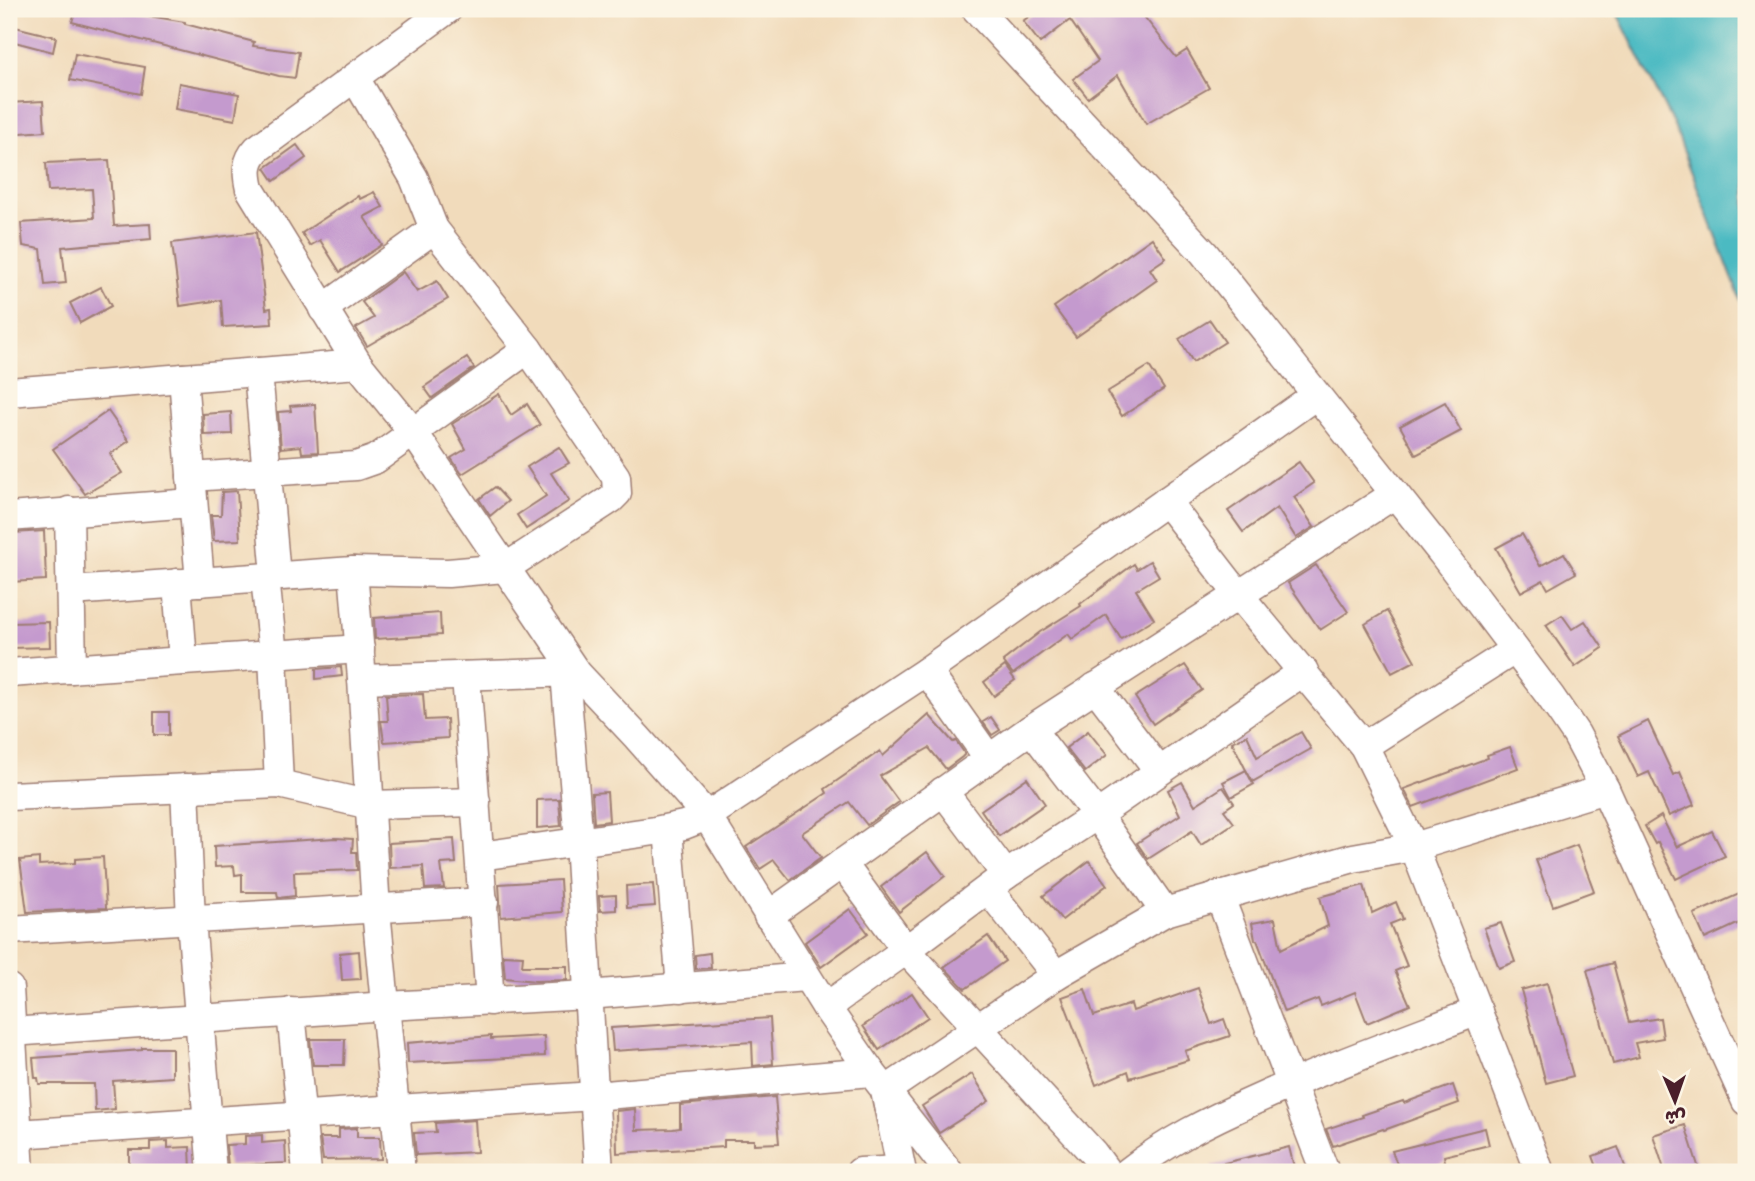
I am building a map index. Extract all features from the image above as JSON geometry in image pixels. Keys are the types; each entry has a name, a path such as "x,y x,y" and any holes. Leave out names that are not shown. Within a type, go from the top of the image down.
{"street":[{"path":"448,9 257,149 247,166 250,189 358,364 414,433 505,568 570,672 637,737 707,816 825,1007 878,1082 949,1172"},
{"path":"976,9 1204,253 1395,494 1550,696 1576,734 1605,789 1746,1101"},
{"path":"71,591 352,571 448,573 505,568 611,499 617,492 616,477 528,349 434,229 414,178 355,78"},
{"path":"323,309 434,229"},
{"path":"9,517 69,511 192,490 267,472 356,466 376,459 528,349"},
{"path":"9,392 358,364"},
{"path":"258,372 267,472 279,784"},
{"path":"183,379 192,490 183,661"},
{"path":"480,856 668,829 707,816 927,671 1316,396"},
{"path":"768,916 1031,729 1395,494"},
{"path":"1166,501 1238,594 1364,746 1414,847 1541,1172"},
{"path":"69,511 72,669"},
{"path":"352,571 360,649 376,910 401,1172"},
{"path":"9,673 360,649"},
{"path":"1364,746 1514,650"},
{"path":"927,671 989,758"},
{"path":"825,1007 997,882 1304,671"},
{"path":"362,679 570,672"},
{"path":"570,672 599,1172"},
{"path":"466,676 490,1001"},
{"path":"1095,687 1159,771"},
{"path":"1031,729 1097,815 1165,912"},
{"path":"9,796 279,784 370,805 476,802"},
{"path":"185,788 191,920 212,1172"},
{"path":"17,1134 594,1096 878,1082 980,1028 1056,975 1165,912 1353,858 1414,847 1605,789"},
{"path":"943,791 1056,975"},
{"path":"668,829 681,988"},
{"path":"842,863 906,950 980,1028 1107,1172"},
{"path":"1219,895 1325,1172"},
{"path":"9,930 484,902"},
{"path":"12,1032 588,995 806,977"},
{"path":"9,988 20,1172"},
{"path":"1128,1172 1157,1149 1205,1123 1290,1084 1478,1011"},
{"path":"291,1013 307,1172"},
{"path":"860,1172 902,1171 878,1082"}],"water":[{"path":"1615,9 1746,9 1746,314 1674,126"}],"building":[{"path":"76,9 139,9 137,14 185,22 254,42 253,46 299,52 295,78 72,22"},
{"path":"1039,9 1138,9 1176,57 1187,50 1209,88 1146,124 1118,75 1088,98 1073,79 1098,61 1070,20 1040,43 1023,21"},
{"path":"15,27 56,37 53,52 11,41"},
{"path":"75,54 145,67 141,94 70,80"},
{"path":"179,83 239,94 235,120 175,109"},
{"path":"43,101 45,131 9,134 9,103"},
{"path":"297,145 306,158 274,181 265,168"},
{"path":"109,160 114,226 150,224 151,239 62,247 66,283 45,285 41,249 23,246 21,223 94,218 92,189 48,191 46,163"},
{"path":"374,192 383,207 364,217 382,245 340,272 320,240 310,246 302,233 358,196 360,199"},
{"path":"256,232 266,309 271,308 272,324 223,327 221,300 180,306 172,243"},
{"path":"1152,238 1166,258 1150,269 1157,280 1076,337 1054,307"},
{"path":"403,272 417,292 437,281 448,299 367,346 356,328 374,318 362,302"},
{"path":"101,287 111,306 80,323 70,303"},
{"path":"1210,320 1225,342 1193,362 1179,339"},
{"path":"467,358 474,368 432,398 424,387"},
{"path":"1149,366 1164,389 1122,416 1107,392"},
{"path":"499,394 511,415 527,404 540,425 462,474 451,458 466,449 452,424"},
{"path":"1445,402 1461,431 1416,455 1400,426"},
{"path":"315,404 318,452 302,453 301,446 281,448 278,412 291,411 290,406"},
{"path":"108,411 129,441 110,454 122,473 85,494 53,449"},
{"path":"231,412 232,434 204,435 203,414"},
{"path":"559,447 569,463 551,473 569,501 526,529 517,515 546,496 527,467"},
{"path":"1299,462 1314,483 1294,497 1314,527 1296,538 1277,508 1243,532 1228,511"},
{"path":"495,487 508,501 490,516 479,499"},
{"path":"237,491 240,540 214,541 211,515 221,515 222,492"},
{"path":"44,531 46,580 9,582 9,563 15,563 13,533"},
{"path":"1522,534 1540,566 1564,553 1576,573 1548,589 1543,580 1521,592 1496,548"},
{"path":"1150,561 1159,576 1136,590 1154,619 1121,639 1106,615 1072,639 1068,634 1013,674 1003,661 1040,632 1081,606 1080,604 1134,564 1137,569"},
{"path":"1316,565 1348,612 1320,630 1288,583"},
{"path":"1387,611 1415,661 1392,673 1365,624"},
{"path":"440,613 441,635 375,639 374,618"},
{"path":"1562,615 1572,629 1585,621 1603,648 1575,667 1546,625"},
{"path":"49,622 50,647 9,648 9,623"},
{"path":"1185,665 1202,690 1153,724 1135,697"},
{"path":"1005,666 1015,680 994,696 984,682"},
{"path":"341,667 342,676 316,679 316,669"},
{"path":"423,694 425,720 447,719 448,738 384,742 381,721 388,721 386,695"},
{"path":"154,712 169,712 169,735 154,735"},
{"path":"929,715 953,742 956,741 965,754 962,757 946,769 929,748 880,776 899,802 867,825 849,802 802,833 821,858 790,880 774,860 760,869 746,847 827,793 825,789 880,751 883,756"},
{"path":"991,717 1000,730 992,735 983,722"},
{"path":"1648,721 1673,775 1680,772 1694,805 1669,816 1649,772 1638,777 1618,736"},
{"path":"1088,731 1107,755 1085,772 1066,748"},
{"path":"1301,732 1311,749 1252,782 1232,742 1247,735 1257,757"},
{"path":"1510,747 1518,768 1413,807 1404,789 1488,758 1487,755"},
{"path":"1246,770 1254,784 1231,797 1223,782"},
{"path":"1027,778 1045,804 999,836 981,810"},
{"path":"1182,782 1195,805 1223,787 1234,803 1224,810 1234,823 1201,845 1192,831 1148,859 1137,843 1180,815 1168,790"},
{"path":"607,792 609,821 594,823 592,793"},
{"path":"559,799 561,826 537,828 537,800"},
{"path":"1661,816 1677,847 1712,831 1725,856 1676,879 1658,842 1655,844 1645,826"},
{"path":"353,839 352,852 356,852 357,870 294,872 295,896 278,898 277,892 242,892 242,874 235,875 234,866 215,867 214,846"},
{"path":"454,839 456,863 441,864 444,888 425,889 423,866 390,868 389,843"},
{"path":"1577,845 1594,891 1553,906 1536,860"},
{"path":"927,852 945,876 899,912 881,887"},
{"path":"103,857 106,908 27,912 20,860 39,858 39,865 75,863 75,859"},
{"path":"1089,861 1107,885 1062,920 1043,896"},
{"path":"560,880 562,912 501,917 499,884"},
{"path":"653,884 655,906 627,908 626,886"},
{"path":"1364,885 1372,913 1396,902 1403,919 1390,924 1407,966 1395,971 1410,1005 1367,1023 1355,992 1321,1006 1318,999 1284,1012 1255,940 1252,923 1275,919 1281,949 1328,926 1320,897"},
{"path":"1746,891 1746,920 1705,939 1694,914"},
{"path":"616,895 616,910 600,911 599,896"},
{"path":"850,909 868,933 821,967 805,942"},
{"path":"1501,923 1515,962 1499,968 1484,928"},
{"path":"988,936 1005,961 965,989 944,967"},
{"path":"359,951 361,979 342,980 340,953"},
{"path":"710,953 711,968 696,969 695,955"},
{"path":"503,955 523,956 522,966 567,966 567,980 505,978"},
{"path":"1613,963 1629,1023 1660,1018 1663,1038 1635,1043 1639,1057 1613,1064 1587,970"},
{"path":"1547,983 1573,1076 1546,1083 1521,990"},
{"path":"1198,988 1211,1024 1224,1019 1230,1036 1185,1051 1188,1060 1130,1078 1128,1071 1096,1085 1062,997 1085,989 1094,1016 1131,1004 1133,1011"},
{"path":"912,993 928,1017 879,1050 863,1026"},
{"path":"770,1018 773,1064 753,1066 752,1042 613,1051 611,1028"},
{"path":"491,1036 491,1039 544,1036 545,1056 408,1063 407,1043"},
{"path":"310,1039 345,1039 344,1065 313,1065"},
{"path":"142,1048 172,1048 172,1077 113,1081 115,1109 95,1111 94,1084 39,1084 38,1078 35,1078 33,1058"},
{"path":"972,1074 989,1101 939,1133 922,1106"},
{"path":"1453,1085 1459,1103 1333,1146 1326,1129"},
{"path":"775,1097 779,1143 754,1144 754,1140 724,1140 724,1147 617,1153 616,1111 635,1109 636,1130 673,1129 680,1128 680,1105"},
{"path":"475,1120 477,1152 416,1155 414,1133 436,1132 435,1123"},
{"path":"1685,1125 1700,1172 1665,1172 1653,1135"},
{"path":"357,1128 357,1137 380,1137 381,1159 323,1160 320,1138 339,1138 339,1129"},
{"path":"1485,1128 1489,1145 1444,1156 1445,1162 1414,1172 1400,1172 1392,1151"},
{"path":"262,1135 262,1143 285,1141 286,1163 228,1166 226,1145 245,1144 245,1136"},
{"path":"168,1141 168,1148 190,1147 191,1170 129,1172 129,1150 150,1150 150,1142"},
{"path":"1289,1147 1294,1167 1273,1172 1213,1172 1212,1166"},
{"path":"1618,1147 1627,1172 1599,1172 1593,1156"}]}
